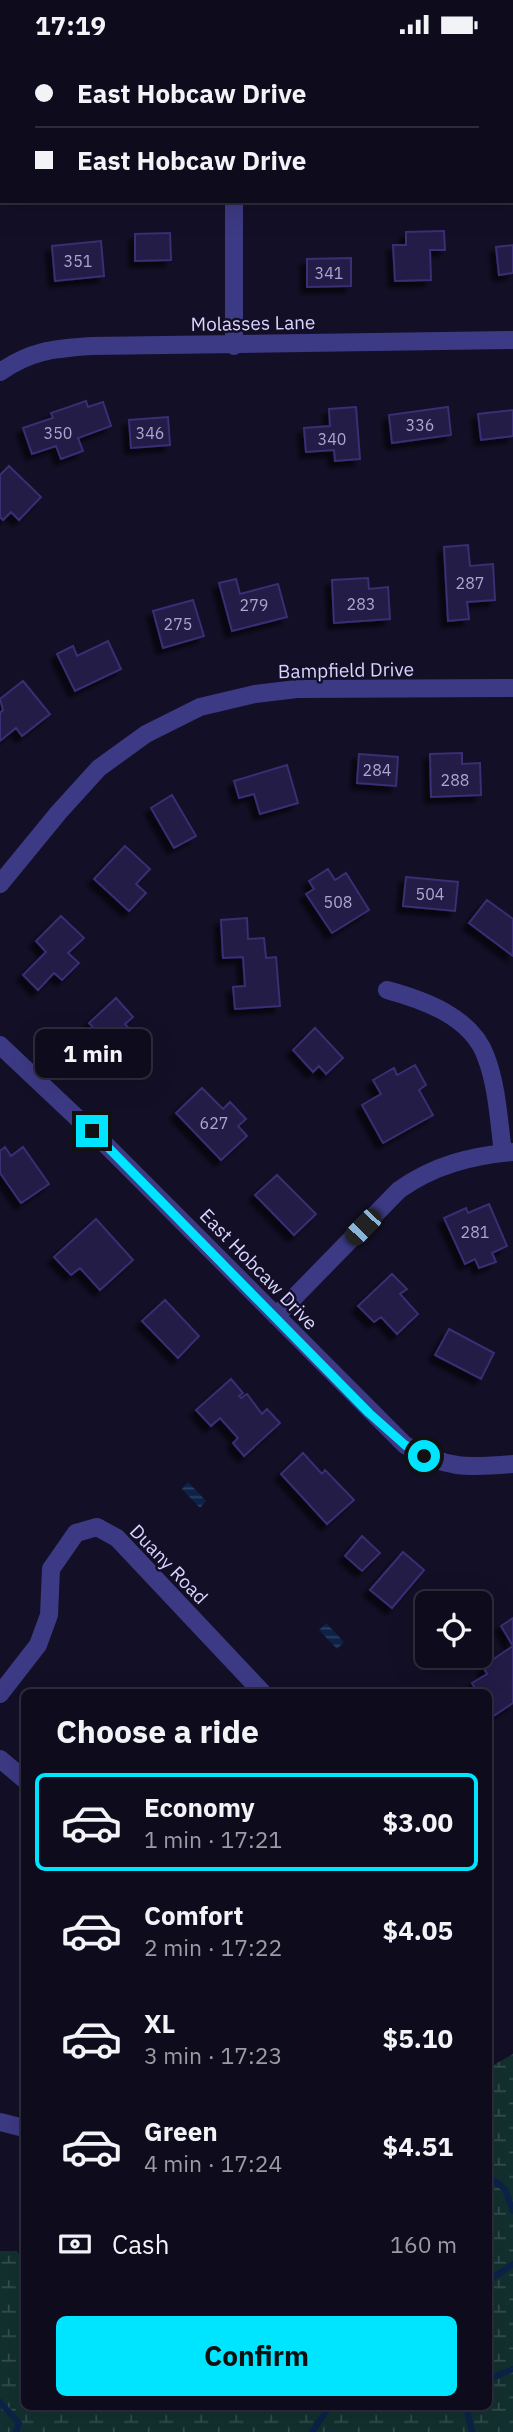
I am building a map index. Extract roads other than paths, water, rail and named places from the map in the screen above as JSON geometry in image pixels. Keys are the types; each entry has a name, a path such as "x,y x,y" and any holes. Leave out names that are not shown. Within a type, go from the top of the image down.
{"street":[{"path":"234,203 234,346"},
{"name":"Molasses Lane","path":"0,372 17,361 46,349 91,346 513,340"},
{"name":"Bampfield Drive","path":"0,884 59,811 99,768 146,734 200,707 255,694 297,689 513,688"},
{"path":"276,1316 399,1189 422,1173 445,1164 508,1152 487,1058 480,1044 449,1014 423,1000 387,990"},
{"name":"East Hobcaw Drive","path":"0,1045 36,1075 405,1445 424,1456 460,1468 513,1464"},
{"name":"Duany Road","path":"0,1695 38,1645 49,1615 51,1569 76,1533 97,1527 117,1538 259,1689"},
{"path":"0,1759 21,1776"},
{"path":"0,2122 21,2127"}],"water":[{"path":"188,1482 206,1501 200,1508 182,1489"},
{"path":"326,1623 344,1642 337,1649 319,1630"}],"waterway":[{"path":"492,2179 505,2189 513,2211"},
{"path":"492,2278 513,2264"},
{"path":"492,2378 513,2369"},
{"path":"0,2402 19,2423 16,2432"},
{"path":"312,2432 327,2410"},
{"path":"467,2410 472,2432"}]}
